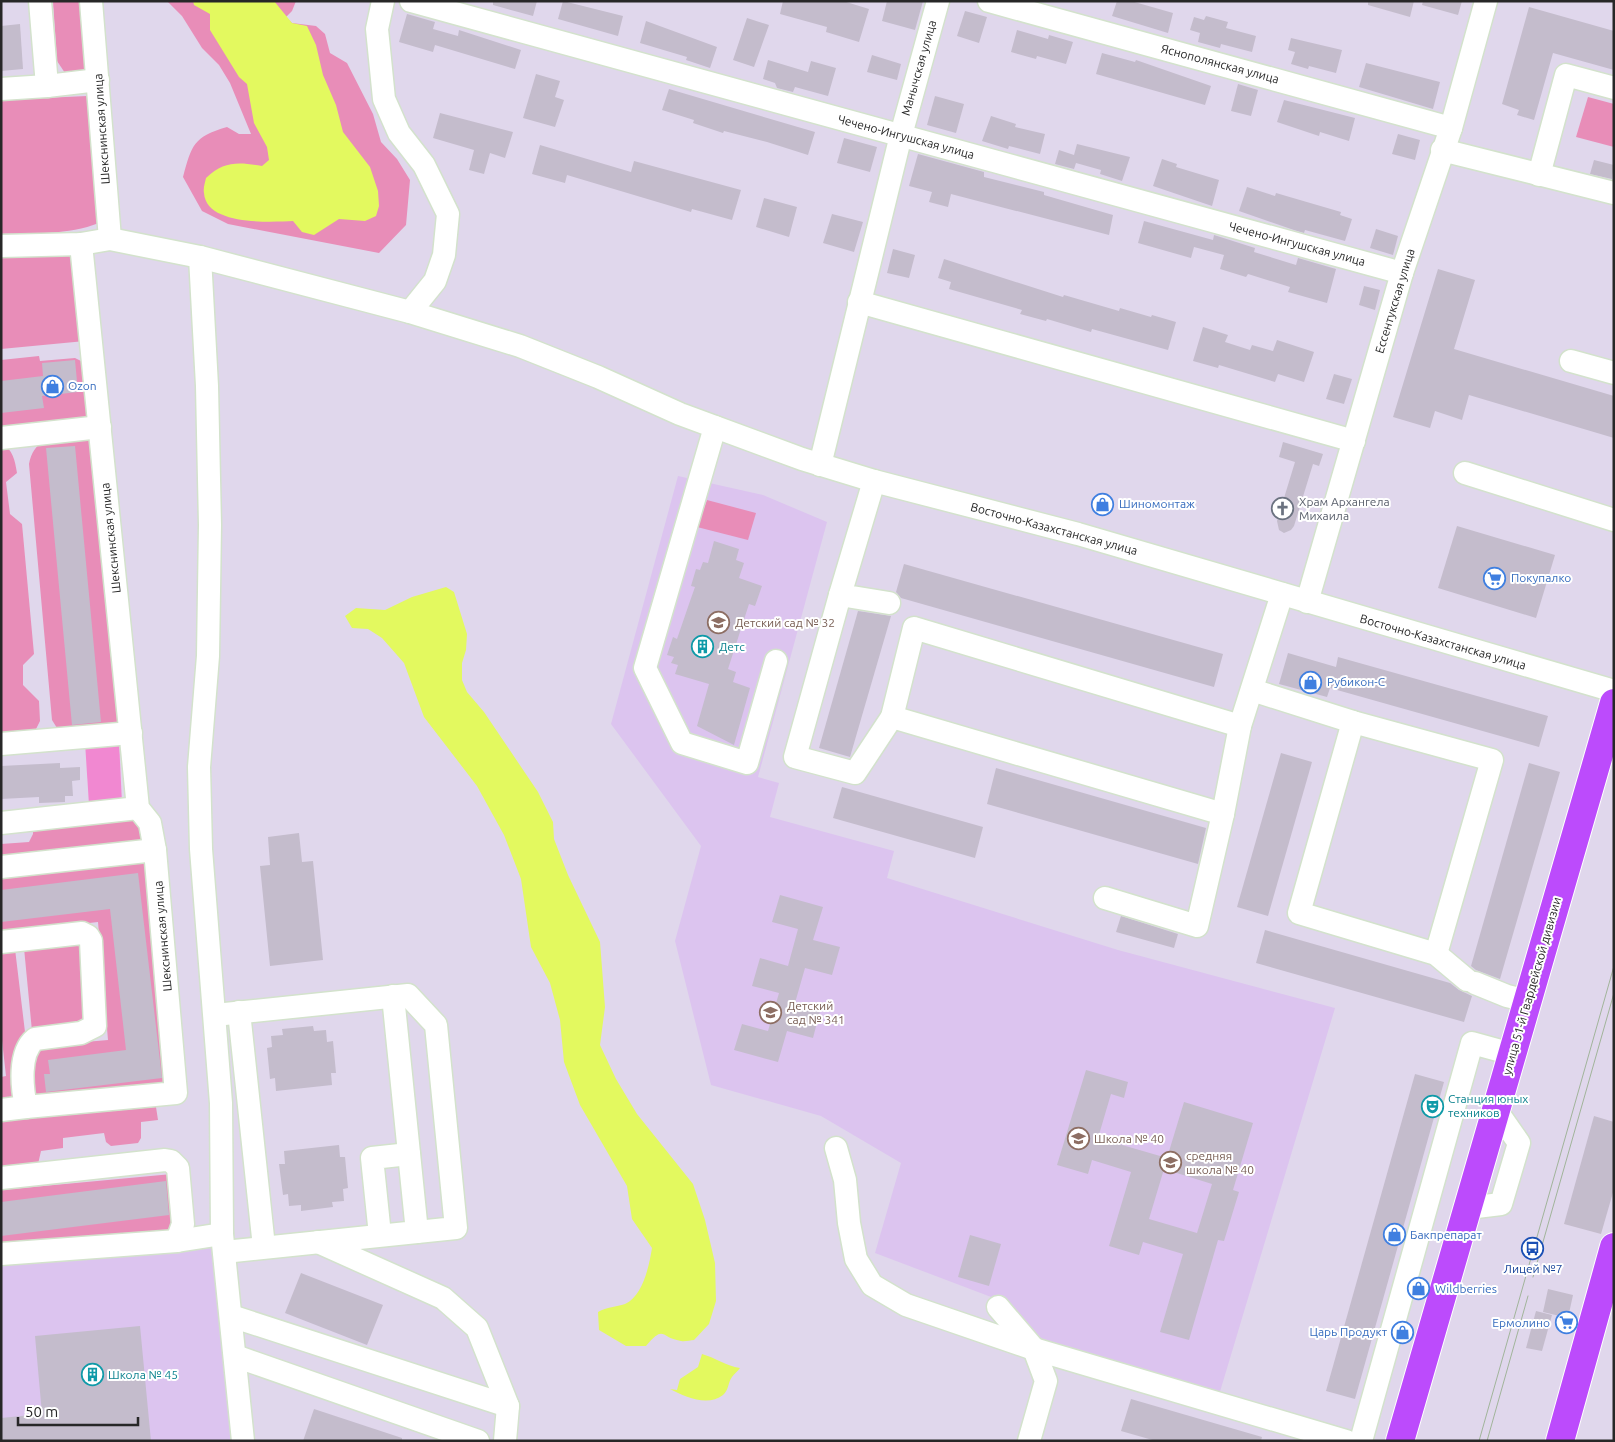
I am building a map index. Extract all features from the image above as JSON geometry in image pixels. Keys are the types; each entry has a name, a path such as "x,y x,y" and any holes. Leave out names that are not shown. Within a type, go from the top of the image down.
{"main road":[{"name":"улица 51-й Гвардейской дивизии","path":"1400,1441 1614,703"},
{"path":"1560,1441 1614,1247"}],"street":[{"path":"40,1 46,86"},
{"name":"Шекснинская улица","path":"91,1 110,239"},
{"path":"383,1 377,29 384,99 399,133 424,165 448,214 444,255 435,281 410,312"},
{"name":"Чечено-Ингушская улица","path":"411,1 1402,273"},
{"name":"Манычская улица","path":"901,135 938,1"},
{"name":"Яснополянская улица","path":"989,1 1451,128"},
{"name":"Ессентукская улица","path":"1307,602 1402,273 1451,128 1486,1"},
{"path":"1539,175 1566,75 1614,88"},
{"path":"1,89 98,80"},
{"path":"820,465 901,135"},
{"path":"1442,150 1614,193"},
{"path":"1,246 81,244 110,239"},
{"name":"Восточно-Казахстанская улица","path":"110,239 200,257 410,312 520,346 715,427 820,465 874,481 1078,534 1614,691"},
{"name":"Шекснинская улица","path":"26,1107 176,1094 155,850 150,823 138,808 81,244"},
{"path":"200,257 207,386 210,526 208,656 199,767 201,849 215,1015 223,1163 223,1243 243,1441"},
{"path":"859,302 1354,441"},
{"path":"1571,361 1614,373"},
{"path":"1,438 100,427"},
{"path":"715,427 645,668 682,743 747,763 776,660"},
{"path":"1465,473 1614,520"},
{"path":"874,481 795,757 855,772 892,717 914,628 1240,726"},
{"path":"1105,898 1197,926 1223,814 1240,726 1282,594"},
{"path":"840,595 888,604"},
{"path":"1252,690 1353,722 1492,760 1436,954"},
{"path":"892,717 1223,814"},
{"path":"1353,722 1299,914 1436,954 1471,982 1528,1001"},
{"path":"1,744 131,733"},
{"path":"1,824 138,808"},
{"path":"1,867 155,850"},
{"path":"1,942 82,933 88,936 91,941 95,1026 81,1033 34,1038 24,1059 23,1095 26,1107 1,1110"},
{"path":"1,1254 177,1241 264,1247 456,1228 436,1025 408,995 215,1015"},
{"path":"393,996 417,1232"},
{"path":"239,1012 264,1247"},
{"path":"1361,1441 1472,1043 1512,1054"},
{"path":"836,1148 845,1180 849,1223 856,1259 872,1285 906,1305 1034,1349 1346,1441"},
{"path":"380,1236 372,1158 409,1154"},
{"path":"1,1178 171,1161 178,1168 183,1224 177,1241"},
{"path":"317,1242 443,1298 477,1328 508,1406 505,1441"},
{"path":"998,1307 1034,1349 1046,1381 1029,1441"},
{"path":"231,1316 508,1406"},
{"path":"235,1356 478,1441"}],"shaded area":[{"path":"53,1 84,1 88,74 67,76 57,61"},
{"path":"167,1 296,1 292,11 286,17 292,23 316,26 325,34 330,53 347,63 373,114 381,142 397,159 410,180 406,225 379,253 228,224 202,211 183,177 192,150 207,135 227,127 239,134 251,134 230,83 219,65 202,48 182,16"},
{"path":"193,1 274,1 292,23 307,26 316,45 323,75 336,105 343,132 370,167 378,191 379,206 376,216 365,221 339,219 314,235 302,232 293,221 241,220 227,217 207,204 204,187 206,178 213,172 232,164 262,166 269,160 267,147 254,123 247,84 239,77 210,30 210,14 194,5"},
{"path":"87,96 92,103 99,223 75,230 1,234 1,100"},
{"path":"1588,97 1614,104 1614,147 1576,137"},
{"path":"76,251 85,341 1,349 1,252"},
{"path":"39,356 40,361 75,358 81,361 87,413 85,418 1,430 1,360"},
{"path":"60,438 90,438 121,723 57,728 52,720 29,464 32,453 44,442"},
{"path":"1,443 11,452 17,473 6,482 10,514 22,524 34,654 23,665 23,685 39,701 40,721 34,733 1,738"},
{"name":"Школа № 40","path":"678,476 763,495 827,522 758,777 779,783 770,817 894,851 887,878 1118,950 1335,1008 1219,1395 1038,1340 1007,1303 875,1253 901,1163 821,1116 711,1085 675,941 701,846 611,724"},
{"path":"707,500 756,513 748,540 697,527"},
{"path":"446,587 454,592 467,634 466,650 462,663 462,680 467,692 484,712 538,792 553,822 554,839 568,875 600,942 605,1007 600,1045 616,1079 637,1114 693,1184 705,1220 715,1263 716,1301 709,1324 694,1340 681,1341 660,1334 646,1346 626,1346 599,1330 598,1312 625,1304 641,1288 652,1248 632,1219 627,1186 580,1105 564,1062 560,1020 550,983 531,947 521,879 504,835 477,786 424,717 404,663 382,638 368,629 352,628 345,616 356,608 385,610 412,597"},
{"path":"119,741 122,803 89,805 85,742"},
{"path":"140,818 149,844 1,858 1,844 29,842 33,829"},
{"path":"145,858 169,1083 53,1101 34,1095 31,1060 40,1046 108,1040 98,922 1,933 1,871"},
{"path":"74,943 82,948 88,1009 83,1025 32,1031 24,948"},
{"path":"15,949 25,1032 13,1057 15,1090 11,1101 1,1104 1,1077 6,1076 1,1031 1,950"},
{"path":"156,1107 158,1120 141,1122 141,1138 138,1143 111,1146 106,1142 104,1133 63,1138 63,1148 41,1151 38,1164 1,1167 1,1121"},
{"path":"172,1174 177,1217 169,1231 1,1246 1,1190"},
{"path":"222,1234 242,1441 1,1441 1,1254"},
{"path":"702,1354 730,1366 740,1368 731,1379 725,1393 717,1399 696,1400 670,1389 677,1390 680,1379 698,1367"}],"building":[{"path":"493,1 537,1 533,16 493,5"},
{"path":"563,1 623,16 618,36 558,19"},
{"path":"783,1 843,1 869,9 859,42 826,32 827,27 780,14"},
{"path":"887,1 923,1 915,30 882,21"},
{"path":"1117,1 1131,1 1173,13 1168,33 1112,16"},
{"path":"1368,1 1414,1 1410,17 1368,5"},
{"path":"1423,1 1462,1 1458,15 1422,5"},
{"path":"1529,7 1614,31 1614,70 1553,53 1534,120 1517,115 1519,110 1502,104"},
{"path":"965,11 987,17 979,43 957,36"},
{"path":"407,14 435,22 433,29 458,36 459,30 521,50 515,69 435,45 433,52 399,42"},
{"path":"1206,16 1228,22 1226,28 1256,36 1252,52 1221,44 1220,48 1198,42 1200,33 1190,30 1194,17 1204,20"},
{"path":"747,18 769,25 754,67 733,60"},
{"path":"646,21 717,47 710,68 686,60 687,57 640,43"},
{"path":"20,24 23,69 1,71 1,26"},
{"path":"1017,30 1048,39 1049,35 1073,42 1066,64 1037,56 1036,59 1011,52"},
{"path":"1291,38 1342,50 1336,73 1309,66 1308,69 1291,64 1295,52 1288,50"},
{"path":"1102,53 1135,62 1136,60 1211,86 1205,105 1096,74"},
{"path":"872,55 901,64 897,80 867,72"},
{"path":"768,60 808,72 811,61 836,68 828,96 795,87 793,92 777,88 775,83 763,79"},
{"path":"1366,63 1440,82 1433,109 1359,87"},
{"path":"536,74 560,81 555,97 564,100 555,127 523,118"},
{"path":"1238,84 1258,90 1251,116 1231,111"},
{"path":"669,89 815,132 808,155 767,142 724,131 723,133 693,123 694,120 662,110"},
{"path":"935,96 964,104 956,133 927,125"},
{"path":"1284,100 1355,118 1349,141 1320,132 1319,136 1277,122"},
{"path":"440,113 513,132 505,158 490,153 484,174 469,170 474,150 433,138"},
{"path":"991,116 1016,124 1015,127 1045,134 1040,154 1009,146 1008,149 982,141"},
{"path":"1398,134 1420,140 1415,160 1392,154"},
{"path":"844,138 877,147 870,172 837,163"},
{"path":"1077,144 1130,157 1122,181 1100,174 1101,170 1076,163 1074,169 1055,164 1059,150 1074,155"},
{"path":"540,145 631,172 634,161 741,190 732,220 692,209 691,212 567,175 565,183 532,174"},
{"path":"918,154 984,172 984,177 1044,192 1044,195 1113,215 1109,235 951,194 948,207 929,202 932,192 909,186"},
{"path":"1162,159 1177,164 1176,167 1219,180 1212,206 1153,186"},
{"path":"1594,160 1614,165 1612,179 1590,174"},
{"path":"1247,187 1275,196 1276,193 1341,212 1340,215 1352,219 1345,241 1305,230 1304,233 1239,211"},
{"path":"764,198 797,207 789,237 756,227"},
{"path":"832,214 863,222 854,252 823,243"},
{"path":"1144,221 1213,240 1214,235 1255,248 1254,252 1296,265 1298,258 1336,269 1327,303 1288,292 1290,287 1248,274 1246,277 1220,269 1224,255 1194,247 1191,258 1138,243"},
{"path":"1376,229 1398,236 1393,255 1370,248"},
{"path":"893,249 915,255 909,278 887,273"},
{"path":"944,259 1063,297 1064,295 1119,311 1120,308 1176,322 1168,350 1092,329 1091,332 1047,319 1046,321 1020,314 1022,310 949,289 951,282 938,278"},
{"path":"1438,269 1475,280 1454,349 1614,396 1614,438 1469,395 1462,420 1435,411 1430,428 1393,417"},
{"path":"1364,286 1380,290 1375,310 1359,305"},
{"path":"1203,327 1228,335 1225,342 1250,350 1252,345 1273,351 1277,340 1314,352 1304,382 1278,374 1275,382 1219,365 1218,368 1193,361"},
{"path":"75,360 78,392 42,396 44,408 1,413 1,381 43,376 42,363"},
{"path":"1334,374 1352,379 1344,404 1326,399"},
{"path":"1283,442 1323,454 1319,466 1313,464 1294,526 1291,530 1284,533 1279,530 1277,521 1295,462 1279,457"},
{"path":"75,446 101,722 72,725 46,448"},
{"name":"Покупалко","path":"1457,526 1555,555 1536,618 1438,588"},
{"name":"Детс","path":"714,541 739,549 736,560 744,563 739,578 762,586 755,606 749,604 728,669 736,672 733,682 750,688 734,745 697,726 709,684 675,674 678,665 671,663 674,657 667,655 673,637 677,639 695,587 691,586 696,569 700,570 703,562 708,563"},
{"path":"904,564 1223,654 1214,687 901,598 896,592"},
{"path":"858,611 891,616 850,757 819,748"},
{"path":"1288,653 1336,667 1338,657 1548,716 1539,747 1330,688 1327,697 1279,684"},
{"path":"1281,753 1312,762 1268,916 1237,907"},
{"path":"60,763 60,768 80,767 80,780 72,781 73,796 65,796 65,802 39,803 39,797 1,799 1,766"},
{"path":"1529,763 1560,772 1500,979 1476,970 1471,966"},
{"path":"996,768 1206,828 1198,864 987,804"},
{"path":"842,787 983,827 975,858 833,818"},
{"path":"299,833 302,862 313,861 323,960 270,966 260,866 270,865 268,837"},
{"path":"138,873 162,1078 46,1092 44,1074 50,1074 48,1060 126,1050 110,909 1,922 1,890"},
{"path":"780,895 823,907 813,940 840,947 832,975 805,968 795,1003 820,1011 813,1038 787,1031 778,1062 734,1050 742,1024 768,1031 779,993 752,986 760,958 788,966 798,929 772,922"},
{"path":"1121,916 1178,934 1174,948 1116,932"},
{"path":"1265,930 1450,983 1472,996 1464,1022 1256,963"},
{"path":"313,1026 314,1031 326,1030 327,1042 333,1041 336,1073 331,1073 332,1085 276,1091 275,1078 270,1079 267,1048 272,1047 271,1036 283,1035 282,1029"},
{"name":"средняя школа № 40","path":"1086,1070 1128,1082 1124,1098 1111,1094 1098,1138 1167,1158 1184,1102 1253,1123 1233,1190 1239,1192 1224,1241 1218,1240 1189,1340 1160,1332 1183,1254 1143,1242 1139,1255 1109,1246 1131,1172 1092,1160 1088,1174 1057,1165","holes":["1164,1169 1212,1184 1197,1233 1149,1219"]},
{"path":"1415,1074 1444,1082 1355,1399 1326,1391"},
{"path":"1594,1116 1614,1122 1614,1189 1601,1234 1564,1224"},
{"path":"339,1145 340,1157 345,1157 348,1188 343,1189 344,1201 332,1202 333,1207 301,1211 301,1205 289,1206 288,1194 283,1195 279,1164 285,1164 284,1151"},
{"path":"166,1181 169,1215 1,1236 1,1202"},
{"path":"970,1235 1001,1244 989,1286 958,1277"},
{"path":"301,1273 383,1305 367,1345 285,1313"},
{"path":"1548,1289 1573,1295 1568,1318 1543,1312"},
{"path":"1536,1311 1552,1315 1542,1351 1526,1348"},
{"name":"Школа № 45","path":"140,1326 151,1441 1,1441 1,1418 42,1414 35,1336"},
{"path":"1131,1399 1262,1437 1261,1441 1156,1441 1121,1431"},
{"path":"314,1409 402,1438 402,1441 303,1441"}],"tram line":[{"path":"1479,1441 1614,966"},
{"path":"1533,1277 1614,993"},
{"path":"1487,1441 1528,1296"}],"place":[{"name":"Ozon","path":"52,386"},
{"name":"Шиномонтаж","path":"1103,504"},
{"name":"Храм Архангела Михаила","path":"1283,509"},
{"name":"Покупалко","path":"1495,578"},
{"name":"Детский сад № 32","path":"719,623"},
{"name":"Детс","path":"703,647"},
{"name":"Рубикон-С","path":"1311,682"},
{"name":"Детский сад № 341","path":"771,1013"},
{"name":"Станция юных техников","path":"1432,1106"},
{"name":"Школа № 40","path":"1078,1139"},
{"name":"средняя школа № 40","path":"1170,1163"},
{"name":"Бакпрепарат","path":"1394,1235"},
{"name":"Лицей №7","path":"1533,1248"},
{"name":"Wildberries","path":"1419,1289"},
{"name":"Ермолино","path":"1566,1323"},
{"name":"Царь Продукт","path":"1403,1332"},
{"name":"Школа № 45","path":"92,1375"}]}
